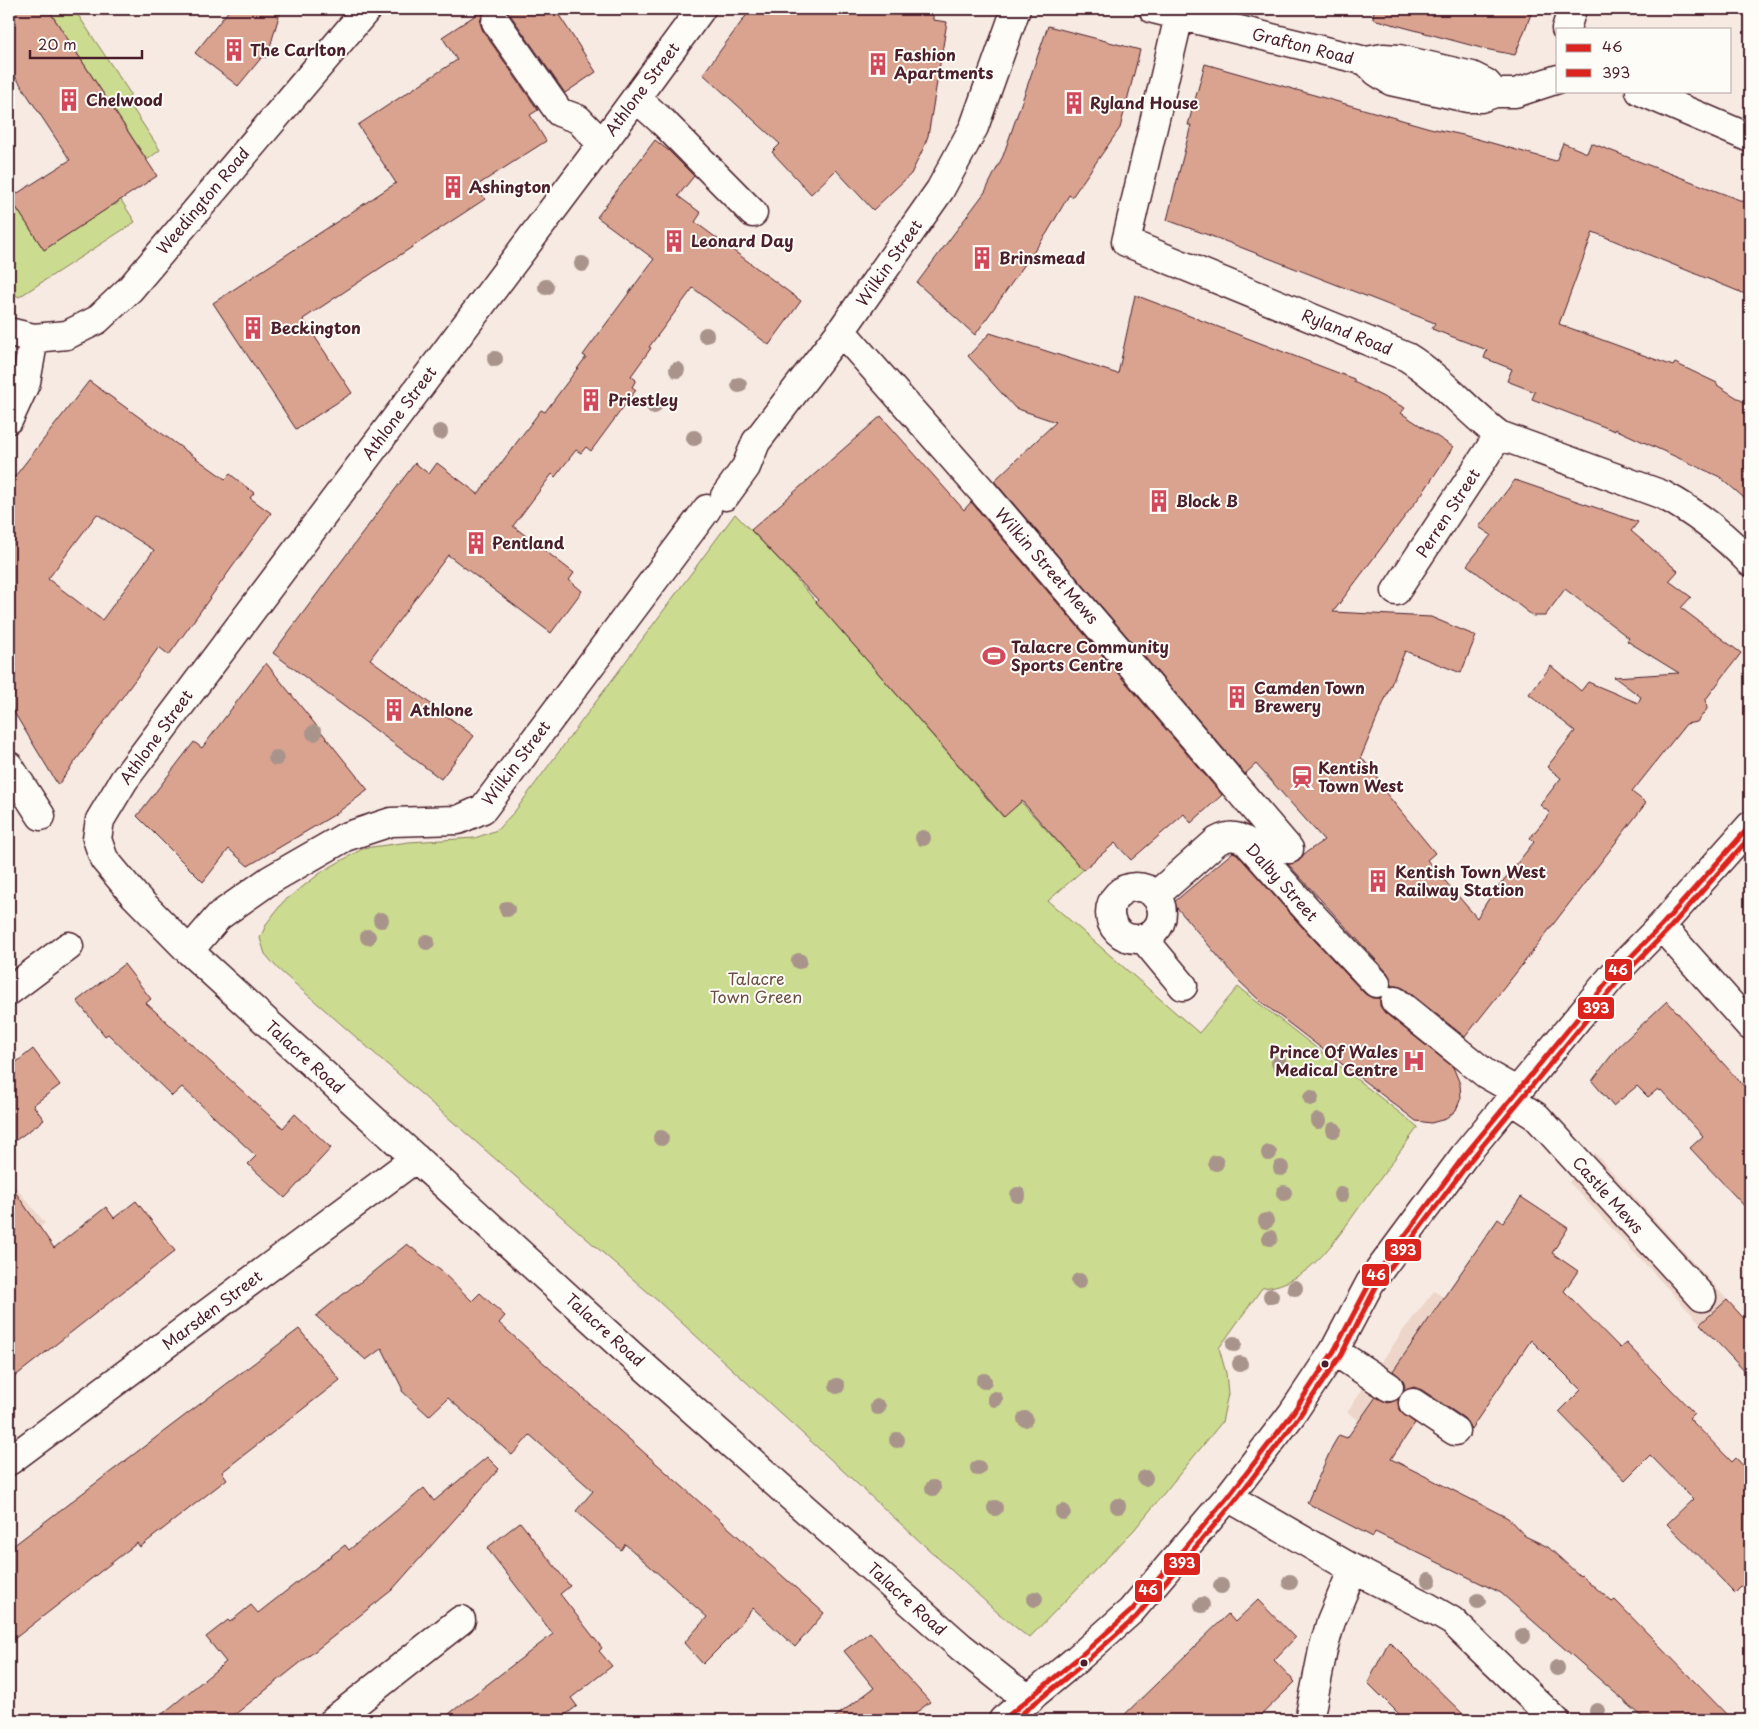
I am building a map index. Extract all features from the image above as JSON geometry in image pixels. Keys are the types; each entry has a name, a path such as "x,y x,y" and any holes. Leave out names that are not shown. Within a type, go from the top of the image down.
{"street":[{"name":"Weedington Road","path":"21,335 68,335 97,320 130,289 367,9"},
{"name":"Athlone Street","path":"100,820 124,780 602,144 701,9"},
{"name":"Wilkin Street","path":"189,951 219,916 270,880 345,837 391,822 458,820 483,809 716,503 746,467 756,442 841,331 940,190 974,127 1016,9"},
{"name":"Grafton Road","path":"1153,9 1366,61 1377,72 1391,81 1468,98 1481,98 1495,93 1516,93 1556,80"},
{"path":"1566,28 1572,9"},
{"name":"Ryland Road","path":"1179,16 1126,242 1383,346 1407,358 1425,368 1477,418 1499,435 1663,495 1705,520 1750,562"},
{"path":"496,22 559,112 578,118 602,144"},
{"path":"1642,92 1750,138"},
{"path":"636,98 664,123 753,213"},
{"name":"Wilkin Street Mews","path":"841,331 990,500 1289,849"},
{"path":"9,419 26,382 21,335"},
{"name":"Perren Street","path":"1396,591 1499,435"},
{"path":"9,766 41,816"},
{"name":"Talacre Road","path":"100,820 98,839 104,859 134,895 189,951 631,1355 961,1647 1010,1686 1030,1699"},
{"path":"1003,1720 1078,1659 1130,1611 1228,1498 1292,1414 1334,1351 1370,1284 1464,1156 1615,973 1661,926 1750,826"},
{"name":"Dalby Street","path":"1155,896 1217,841 1228,836 1237,836 1247,842 1313,916 1386,992 1513,1095"},
{"path":"1142,888 1155,896 1162,911 1158,928 1143,938 1128,938 1120,934 1111,920 1111,904 1115,897 1128,889 1142,888"},
{"path":"1661,926 1750,1026"},
{"path":"1143,938 1183,986"},
{"path":"9,990 69,946"},
{"name":"Castle Mews","path":"1513,1095 1537,1117 1702,1297"},
{"name":"Marsden Street","path":"9,1461 416,1158"},
{"path":"1334,1351 1389,1387"},
{"path":"1413,1403 1455,1431"},
{"path":"1228,1498 1352,1569 1452,1621 1556,1720"},
{"path":"1309,1720 1323,1650 1331,1621 1352,1569"},
{"path":"334,1720 461,1620"}],"shaded area":[{"path":"1595,1153 1750,1325 1750,1377 1569,1182"},
{"path":"9,1179 45,1223 9,1251"},
{"path":"1434,1291 1476,1319 1424,1396 1417,1420 1399,1448 1347,1412 1402,1332"}],"green space":[{"path":"48,9 74,9 130,93 129,103 160,150 147,160"},
{"path":"119,197 135,222 19,297 9,291 10,198 44,250 111,206 117,204"},
{"name":"Talacre Town Green","path":"735,514 786,567 1003,817 1021,802 1083,870 1048,901 1199,1033 1238,987 1418,1127 1334,1242 1322,1255 1295,1278 1279,1285 1262,1288 1219,1348 1226,1373 1228,1394 1222,1422 1134,1530 1029,1638 998,1613 658,1301 278,969 265,954 260,938 267,923 283,902 323,871 364,848 409,842 475,838 497,830 515,811"}],"building":[{"name":"Chelwood","path":"9,9 48,9 157,176 44,250 10,198 70,160 9,67"},
{"name":"The Carlton","path":"230,9 281,9 267,57 262,57 238,86 195,53"},
{"path":"485,9 488,9 482,15 480,23 483,31 538,110 530,115 546,141 476,186 485,199 303,319 352,393 296,429 213,303 396,183 358,125 457,60 442,37"},
{"path":"504,9 555,9 596,72 565,93 509,13"},
{"path":"751,9 889,9 933,15 933,20 947,22 928,136 923,149 911,174 873,210 836,170 811,194 772,152 780,144 703,74"},
{"path":"1374,9 1533,9 1515,55 1485,49 1373,19"},
{"path":"1048,26 1140,50 1120,128 1072,197 1069,195 1047,233 975,335 917,283 985,192 1003,156"},
{"path":"1205,64 1430,128 1463,135 1556,161 1563,143 1587,153 1591,143 1750,204 1750,296 1593,232 1559,324 1673,366 1675,363 1717,383 1717,385 1750,406 1750,503 1720,477 1615,429 1615,431 1532,399 1535,392 1507,381 1512,369 1484,358 1487,350 1432,329 1435,323 1167,220 1191,125 1188,125"},
{"path":"655,140 694,176 678,196 701,213 695,222 801,301 769,345 693,288 649,347 651,348 631,376 636,380 632,387 636,390 591,451 586,447 581,453 576,450 555,477 552,474 513,526 574,573 569,580 582,591 551,633 448,555 370,659 474,736 441,779 273,653 415,463 429,474 437,463 478,494 541,410 545,412 586,357 583,355 654,259 597,217"},
{"path":"1135,295 1354,379 1354,382 1405,408 1401,413 1453,447 1424,491 1333,612 1431,617 1476,636 1461,673 1405,651 1361,757 1379,779 1376,781 1435,853 1427,860 1477,918 1488,900 1534,842 1530,838 1550,813 1540,805 1561,778 1547,767 1575,731 1529,694 1551,666 1581,691 1588,682 1638,703 1641,697 1614,677 1679,673 1627,641 1629,638 1565,589 1545,616 1533,616 1467,565 1491,535 1479,527 1515,480 1638,522 1631,531 1678,571 1669,581 1691,597 1681,608 1741,653 1706,699 1707,709 1697,722 1686,724 1632,792 1646,803 1465,1037 1405,989 1391,986 1391,979 1387,972 1288,864 1299,861 1304,854 1324,840 1256,764 1245,774 994,481 1056,422 1015,408 968,356 990,333 1118,374"},
{"path":"89,381 225,479 230,474 254,493 250,498 271,513 169,655 159,647 58,785 9,704 9,484","holes":["97,514 154,550 102,620 48,579"]},
{"name":"Talacre Community Sports Centre","path":"881,416 964,510 971,502 1222,795 1191,823 1184,814 1131,860 1115,843 1083,870 1022,801 1004,817 816,602 818,600 751,530"},
{"path":"266,663 368,790 334,815 248,866 229,849 203,882 137,816 194,742 202,748"},
{"path":"1233,852 1237,854 1365,994 1372,998 1380,998 1380,1006 1385,1013 1453,1067 1460,1084 1461,1098 1456,1110 1446,1119 1431,1123 1416,1121 1260,1001 1238,980 1173,903"},
{"path":"124,964 151,999 146,1003 283,1128 295,1114 331,1148 285,1198 248,1164 256,1156 182,1087 172,1096 108,1034 105,1036 77,1001"},
{"path":"1667,1001 1750,1093 1750,1212 1690,1148 1703,1136 1661,1090 1658,1089 1648,1097 1637,1086 1613,1106 1592,1081 1617,1048"},
{"path":"33,1049 60,1085 33,1105 44,1120 9,1145 9,1068"},
{"path":"9,1183 54,1248 106,1207 114,1218 136,1201 175,1251 9,1381"},
{"path":"1521,1197 1568,1228 1552,1253 1578,1271 1564,1291 1620,1348 1626,1343 1694,1413 1689,1418 1732,1462 1736,1458 1750,1473 1750,1578 1735,1593 1667,1524 1693,1499 1650,1455 1625,1480 1559,1412 1581,1390 1531,1340 1471,1429 1464,1418 1422,1390 1414,1387 1404,1391 1403,1380 1393,1371 1498,1219 1503,1223"},
{"path":"407,1244 440,1270 472,1301 480,1293 505,1316 499,1323 824,1613 795,1647 753,1608 728,1639 703,1664 684,1643 707,1617 625,1544 621,1550 576,1511 593,1491 530,1435 512,1455 448,1398 429,1416 402,1391 382,1348 366,1360 316,1316"},
{"path":"1727,1300 1750,1325 1750,1377 1700,1324"},
{"path":"299,1329 340,1380 222,1472 227,1479 140,1547 137,1543 9,1643 9,1549"},
{"path":"1376,1397 1388,1403 1398,1399 1399,1410 1415,1423 1391,1459 1508,1518 1525,1536 1548,1547 1612,1602 1615,1600 1732,1720 1646,1720 1501,1593 1375,1532 1373,1537 1307,1503 1339,1435 1347,1438"},
{"path":"487,1457 499,1469 392,1590 228,1720 155,1720 226,1662 206,1637 228,1620 230,1622 251,1605 258,1613 345,1545 349,1550 424,1488 434,1501"},
{"path":"520,1522 570,1586 560,1594 602,1648 599,1651 612,1666 571,1698 577,1706 559,1720 441,1720 553,1634 487,1548"},
{"path":"1258,1600 1295,1638 1274,1660 1295,1682 1256,1720 1119,1720 1228,1614 1235,1622"},
{"path":"870,1632 930,1702 906,1720 831,1720 874,1688 844,1651"},
{"path":"1389,1641 1469,1720 1405,1720 1368,1683"}],"transit line":[{"name":"46","path":"1003,1720 1077,1659 1131,1611 1228,1497 1292,1414 1334,1351 1370,1283 1464,1156 1615,973 1661,926 1750,826"},
{"name":"393","path":"1014,1720 1082,1665 1136,1617 1234,1502 1298,1418 1341,1355 1376,1287 1470,1161 1621,978 1667,931 1750,837"}],"place":[{"name":"The Carlton","path":"234,50"},
{"name":"Fashion Apartments","path":"878,64"},
{"name":"Chelwood","path":"69,100"},
{"name":"Ryland House","path":"1074,103"},
{"name":"Ashington","path":"453,187"},
{"name":"Leonard Day","path":"674,241"},
{"name":"Brinsmead","path":"982,258"},
{"name":"Beckington","path":"253,328"},
{"name":"Priestley","path":"591,400"},
{"name":"Block B","path":"1159,501"},
{"name":"Pentland","path":"476,543"},
{"name":"Talacre Community Sports Centre","path":"994,656"},
{"name":"Camden Town Brewery","path":"1237,697"},
{"name":"Athlone","path":"394,710"},
{"name":"Kentish Town West","path":"1302,777"},
{"name":"Kentish Town West Railway Station","path":"1378,881"},
{"name":"Prince Of Wales Medical Centre","path":"1414,1061"}]}
